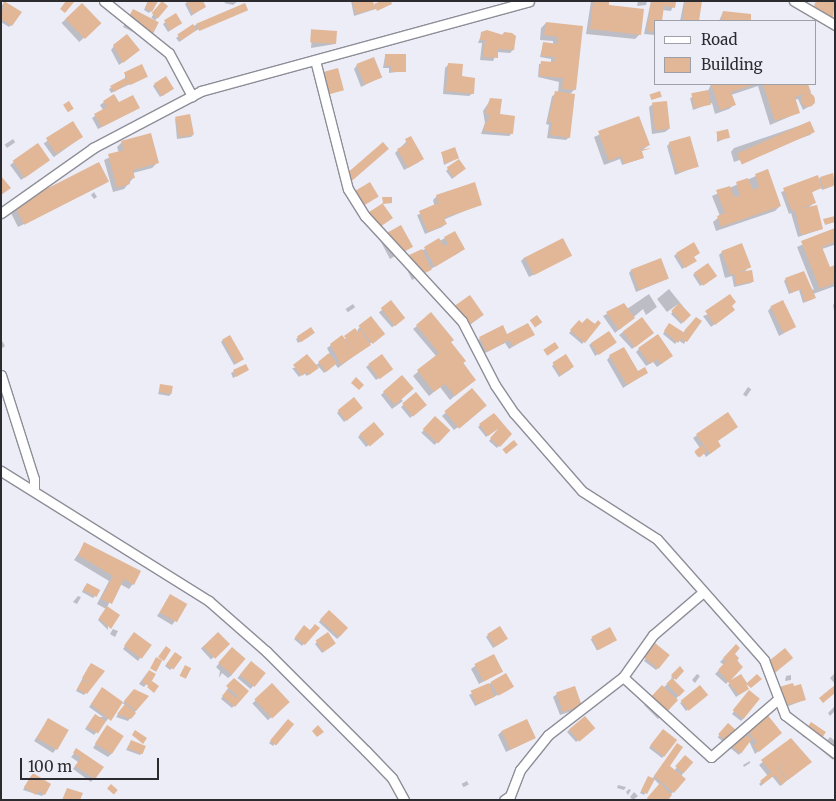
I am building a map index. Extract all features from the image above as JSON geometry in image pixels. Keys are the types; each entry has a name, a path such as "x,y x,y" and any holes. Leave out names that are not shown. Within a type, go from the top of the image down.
{"street":[{"path":"104,1 169,53 192,96"},
{"path":"1,213 93,148 192,96 238,80 529,1"},
{"path":"794,1 835,25"},
{"path":"315,60 348,189 365,216 462,321 510,406 582,491 657,539 702,593 764,660 776,700 785,715 835,753"},
{"path":"1,375 34,479 34,491"},
{"path":"1,471 209,601 266,651 366,751 392,778 404,800"},
{"path":"504,800 510,796 520,770 548,735 623,677 653,635 702,593"},
{"path":"623,677 710,757 776,700"}],"building":[{"path":"4,1 22,12 12,26 1,19"},
{"path":"66,1 75,1 65,13 60,9"},
{"path":"148,1 158,1 152,12 145,8"},
{"path":"162,1 168,6 158,18 152,13"},
{"path":"186,1 203,1 206,7 193,14"},
{"path":"352,1 373,1 375,9 356,14"},
{"path":"381,1 391,1 392,4 377,11 374,4"},
{"path":"609,1 609,5 644,9 641,35 590,29 593,2"},
{"path":"651,1 676,2 675,8 664,6 662,20 654,20 654,32 647,31"},
{"path":"685,1 702,1 699,20 683,20"},
{"path":"816,1 835,1 833,19 812,11"},
{"path":"82,3 101,23 85,39 65,19"},
{"path":"245,3 248,10 199,31 196,24"},
{"path":"133,9 159,22 152,36 126,23"},
{"path":"723,11 751,14 751,20 721,20"},
{"path":"176,13 182,23 170,30 164,20"},
{"path":"546,22 583,26 576,90 562,89 563,78 539,76 541,61 554,62 555,57 541,56 543,42 557,44 558,37 544,35"},
{"path":"193,24 197,30 181,40 177,35"},
{"path":"311,29 337,31 336,44 310,42"},
{"path":"487,30 503,35 504,32 512,33 516,36 514,50 498,49 498,58 483,57 485,40 480,40 481,32"},
{"path":"127,34 140,50 123,63 113,45"},
{"path":"385,54 406,54 406,72 391,72 391,66 385,66"},
{"path":"374,57 382,77 365,85 356,64"},
{"path":"448,63 463,64 462,76 475,78 474,94 446,91"},
{"path":"142,64 148,77 130,85 124,72"},
{"path":"338,68 344,90 324,96 318,73"},
{"path":"166,76 174,89 162,96 154,83"},
{"path":"125,78 129,83 114,92 110,86"},
{"path":"711,85 753,85 731,92 736,105 720,110"},
{"path":"763,85 808,85 811,92 795,97 800,113 775,121"},
{"path":"708,90 711,105 694,108 691,93"},
{"path":"555,91 575,94 570,138 550,135 552,122 548,121"},
{"path":"660,91 662,97 651,100 650,94"},
{"path":"808,93 813,95 815,100 813,105 808,107 803,105 801,100 803,95"},
{"path":"114,94 119,102 133,95 140,108 102,127 94,114 107,107 103,101"},
{"path":"490,98 502,99 500,114 515,116 513,134 484,131 485,122 488,122 489,114 485,114"},
{"path":"69,101 74,109 68,112 63,105"},
{"path":"667,101 670,129 655,130 652,103"},
{"path":"190,114 194,135 179,137 175,117"},
{"path":"639,116 650,145 638,150 652,148 642,151 644,158 624,164 621,156 609,161 598,131"},
{"path":"73,121 83,137 56,154 46,138"},
{"path":"810,121 815,132 742,165 737,154"},
{"path":"728,129 730,138 718,140 716,132"},
{"path":"151,133 159,163 133,170 135,178 129,179 130,184 117,188 108,154 124,150 121,141"},
{"path":"411,136 424,159 408,168 397,149 407,144 405,139"},
{"path":"690,136 699,167 678,173 669,142"},
{"path":"383,142 389,149 351,182 345,175"},
{"path":"38,143 50,160 25,178 13,161"},
{"path":"455,147 459,158 445,163 441,152"},
{"path":"459,159 466,169 454,177 447,168"},
{"path":"99,162 109,182 24,225 14,205"},
{"path":"768,169 781,206 721,227 717,216 725,213 716,190 730,186 734,197 740,196 736,182 748,178 753,190 759,187 755,174"},
{"path":"833,173 835,185 824,189 820,177"},
{"path":"818,175 822,188 812,192 816,203 799,209 817,205 823,229 801,235 795,210 792,211 783,188"},
{"path":"1,176 11,188 1,195"},
{"path":"370,182 379,197 360,208 351,193"},
{"path":"475,182 482,205 444,218 447,224 428,232 419,211 438,203 441,211 436,195"},
{"path":"382,197 392,197 392,203 383,204 393,218 377,229 366,214 383,203"},
{"path":"835,216 835,222 825,225 823,219"},
{"path":"401,225 413,247 395,257 383,235"},
{"path":"835,228 835,242 822,247 830,267 835,265 835,283 820,289 801,241"},
{"path":"455,231 465,249 435,267 424,247 439,238 444,246 448,244 444,237"},
{"path":"563,238 572,256 534,275 525,258"},
{"path":"694,242 700,253 694,257 697,261 685,268 676,253"},
{"path":"742,243 751,267 731,275 721,251"},
{"path":"422,249 432,270 415,277 406,257"},
{"path":"661,258 669,279 639,290 631,269"},
{"path":"708,263 717,276 703,286 694,273"},
{"path":"752,270 754,282 736,285 734,273"},
{"path":"804,271 816,298 805,302 801,289 791,293 785,278"},
{"path":"730,294 736,302 732,306 735,310 715,325 705,311"},
{"path":"470,295 484,315 465,328 451,308"},
{"path":"391,300 405,318 395,326 381,308"},
{"path":"783,300 796,327 784,333 770,306"},
{"path":"624,303 635,318 619,330 606,312"},
{"path":"679,303 691,315 683,323 671,311"},
{"path":"431,312 454,340 451,342 466,361 463,363 476,380 455,396 445,384 434,392 417,370 439,353 416,325"},
{"path":"537,315 542,322 535,328 530,320"},
{"path":"371,316 385,334 373,344 358,326"},
{"path":"642,317 654,333 635,347 623,331"},
{"path":"696,317 702,321 687,342 681,339 678,343 664,331 669,323 688,335 684,331"},
{"path":"587,318 595,324 598,320 601,323 585,343 570,330 579,320 582,323"},
{"path":"528,323 535,335 513,346 509,340 487,352 479,337 503,325 507,334"},
{"path":"311,327 315,333 301,342 297,337"},
{"path":"355,328 358,332 361,330 371,345 341,365 330,344 342,335 355,352 344,336"},
{"path":"609,331 617,343 599,355 591,343"},
{"path":"658,334 673,356 661,364 657,359 650,364 638,348"},
{"path":"230,335 244,359 236,364 222,340"},
{"path":"555,342 559,348 547,356 543,350"},
{"path":"624,347 638,371 645,367 648,373 627,385 609,355"},
{"path":"329,353 337,363 326,372 318,362"},
{"path":"307,354 319,368 309,375 307,372 302,376 293,365"},
{"path":"382,354 393,369 379,379 368,364"},
{"path":"566,354 574,367 560,375 552,362"},
{"path":"246,364 249,370 236,377 233,370"},
{"path":"402,375 414,389 395,405 383,391"},
{"path":"356,377 364,385 359,390 351,383"},
{"path":"160,384 173,386 172,394 159,392"},
{"path":"472,388 487,406 459,429 444,411"},
{"path":"416,392 427,405 413,417 402,404"},
{"path":"354,397 363,408 346,421 338,410"},
{"path":"728,412 738,427 718,441 721,446 710,454 696,434"},
{"path":"494,413 512,434 500,447 490,438 499,428 488,436 479,424"},
{"path":"435,416 450,430 438,443 423,429"},
{"path":"374,422 384,434 370,446 359,434"},
{"path":"514,440 518,445 506,454 502,449"},
{"path":"702,445 707,451 699,458 694,451"},
{"path":"84,542 141,571 134,585 124,579 112,604 101,599 113,576 78,555"},
{"path":"87,583 100,590 96,597 83,590"},
{"path":"170,594 187,604 177,622 160,612"},
{"path":"107,606 120,615 111,629 99,618"},
{"path":"329,610 348,628 339,637 320,620"},
{"path":"315,624 320,628 305,645 295,637 304,625 310,630"},
{"path":"500,626 508,639 495,647 487,634"},
{"path":"610,627 617,640 599,650 591,637"},
{"path":"134,632 152,645 142,659 124,646"},
{"path":"218,632 230,644 215,659 203,647"},
{"path":"328,632 336,644 323,652 316,640"},
{"path":"655,643 670,655 658,669 644,657"},
{"path":"736,644 740,648 735,654 739,658 737,661 743,667 731,680 741,674 747,683 757,674 762,679 751,688 746,684 749,689 739,695 718,670 726,661 723,658"},
{"path":"166,646 171,650 164,661 158,657"},
{"path":"232,647 246,659 232,675 218,663"},
{"path":"785,648 793,658 773,674 765,664"},
{"path":"175,652 182,657 173,669 166,664"},
{"path":"494,654 503,672 483,682 474,664"},
{"path":"156,657 162,660 156,672 150,669"},
{"path":"251,661 266,673 254,687 240,675"},
{"path":"91,663 105,671 87,694 77,689 82,680 89,683 82,678"},
{"path":"185,665 191,668 186,679 180,676"},
{"path":"680,666 684,671 676,680 671,675"},
{"path":"149,670 156,674 149,686 142,682"},
{"path":"506,673 514,687 498,696 490,682"},
{"path":"234,678 249,691 235,707 222,696 227,690 236,698 238,696 226,686"},
{"path":"672,678 685,691 679,696 666,684"},
{"path":"152,681 159,686 154,693 147,687"},
{"path":"272,683 290,702 272,718 254,699"},
{"path":"489,683 495,697 476,705 471,691"},
{"path":"793,683 794,686 801,684 806,700 784,706 779,687"},
{"path":"662,685 678,700 662,717 646,702"},
{"path":"700,685 708,695 689,711 681,701"},
{"path":"835,685 835,693 823,703 819,698"},
{"path":"575,686 582,706 563,712 556,693"},
{"path":"102,687 123,702 111,721 91,704"},
{"path":"134,689 149,696 136,711 124,701"},
{"path":"749,690 760,699 744,719 733,710"},
{"path":"125,704 136,713 131,719 117,714"},
{"path":"766,713 782,733 759,752 753,745 757,743 746,729"},
{"path":"95,714 106,721 98,734 87,727"},
{"path":"585,716 595,728 579,742 569,729"},
{"path":"48,718 69,730 57,750 36,738"},
{"path":"288,719 294,724 276,746 270,740"},
{"path":"527,719 536,738 510,750 502,731"},
{"path":"811,722 826,732 818,744 803,734"},
{"path":"728,723 736,730 726,742 718,734"},
{"path":"107,725 124,736 112,754 95,743"},
{"path":"318,725 324,732 317,737 312,731"},
{"path":"663,729 677,740 664,757 650,746"},
{"path":"135,730 147,738 143,744 132,735"},
{"path":"740,730 752,739 741,753 729,744"},
{"path":"791,738 812,762 788,780 778,767 794,754 777,767 787,780 782,785 775,775 763,784 760,781 771,772 761,760"},
{"path":"131,740 146,746 142,754 128,748"},
{"path":"677,743 683,747 670,766 686,779 674,793 654,776"},
{"path":"76,748 104,767 95,779 75,766 81,758 73,753"},
{"path":"685,755 693,762 683,774 675,766"},
{"path":"33,773 51,784 45,795 38,791 36,795 24,787"},
{"path":"648,776 655,779 647,794 641,791"},
{"path":"660,783 672,795 668,800 649,800 647,798"},
{"path":"111,784 118,790 114,794 107,789"},
{"path":"67,788 83,793 80,800 62,800"}]}
